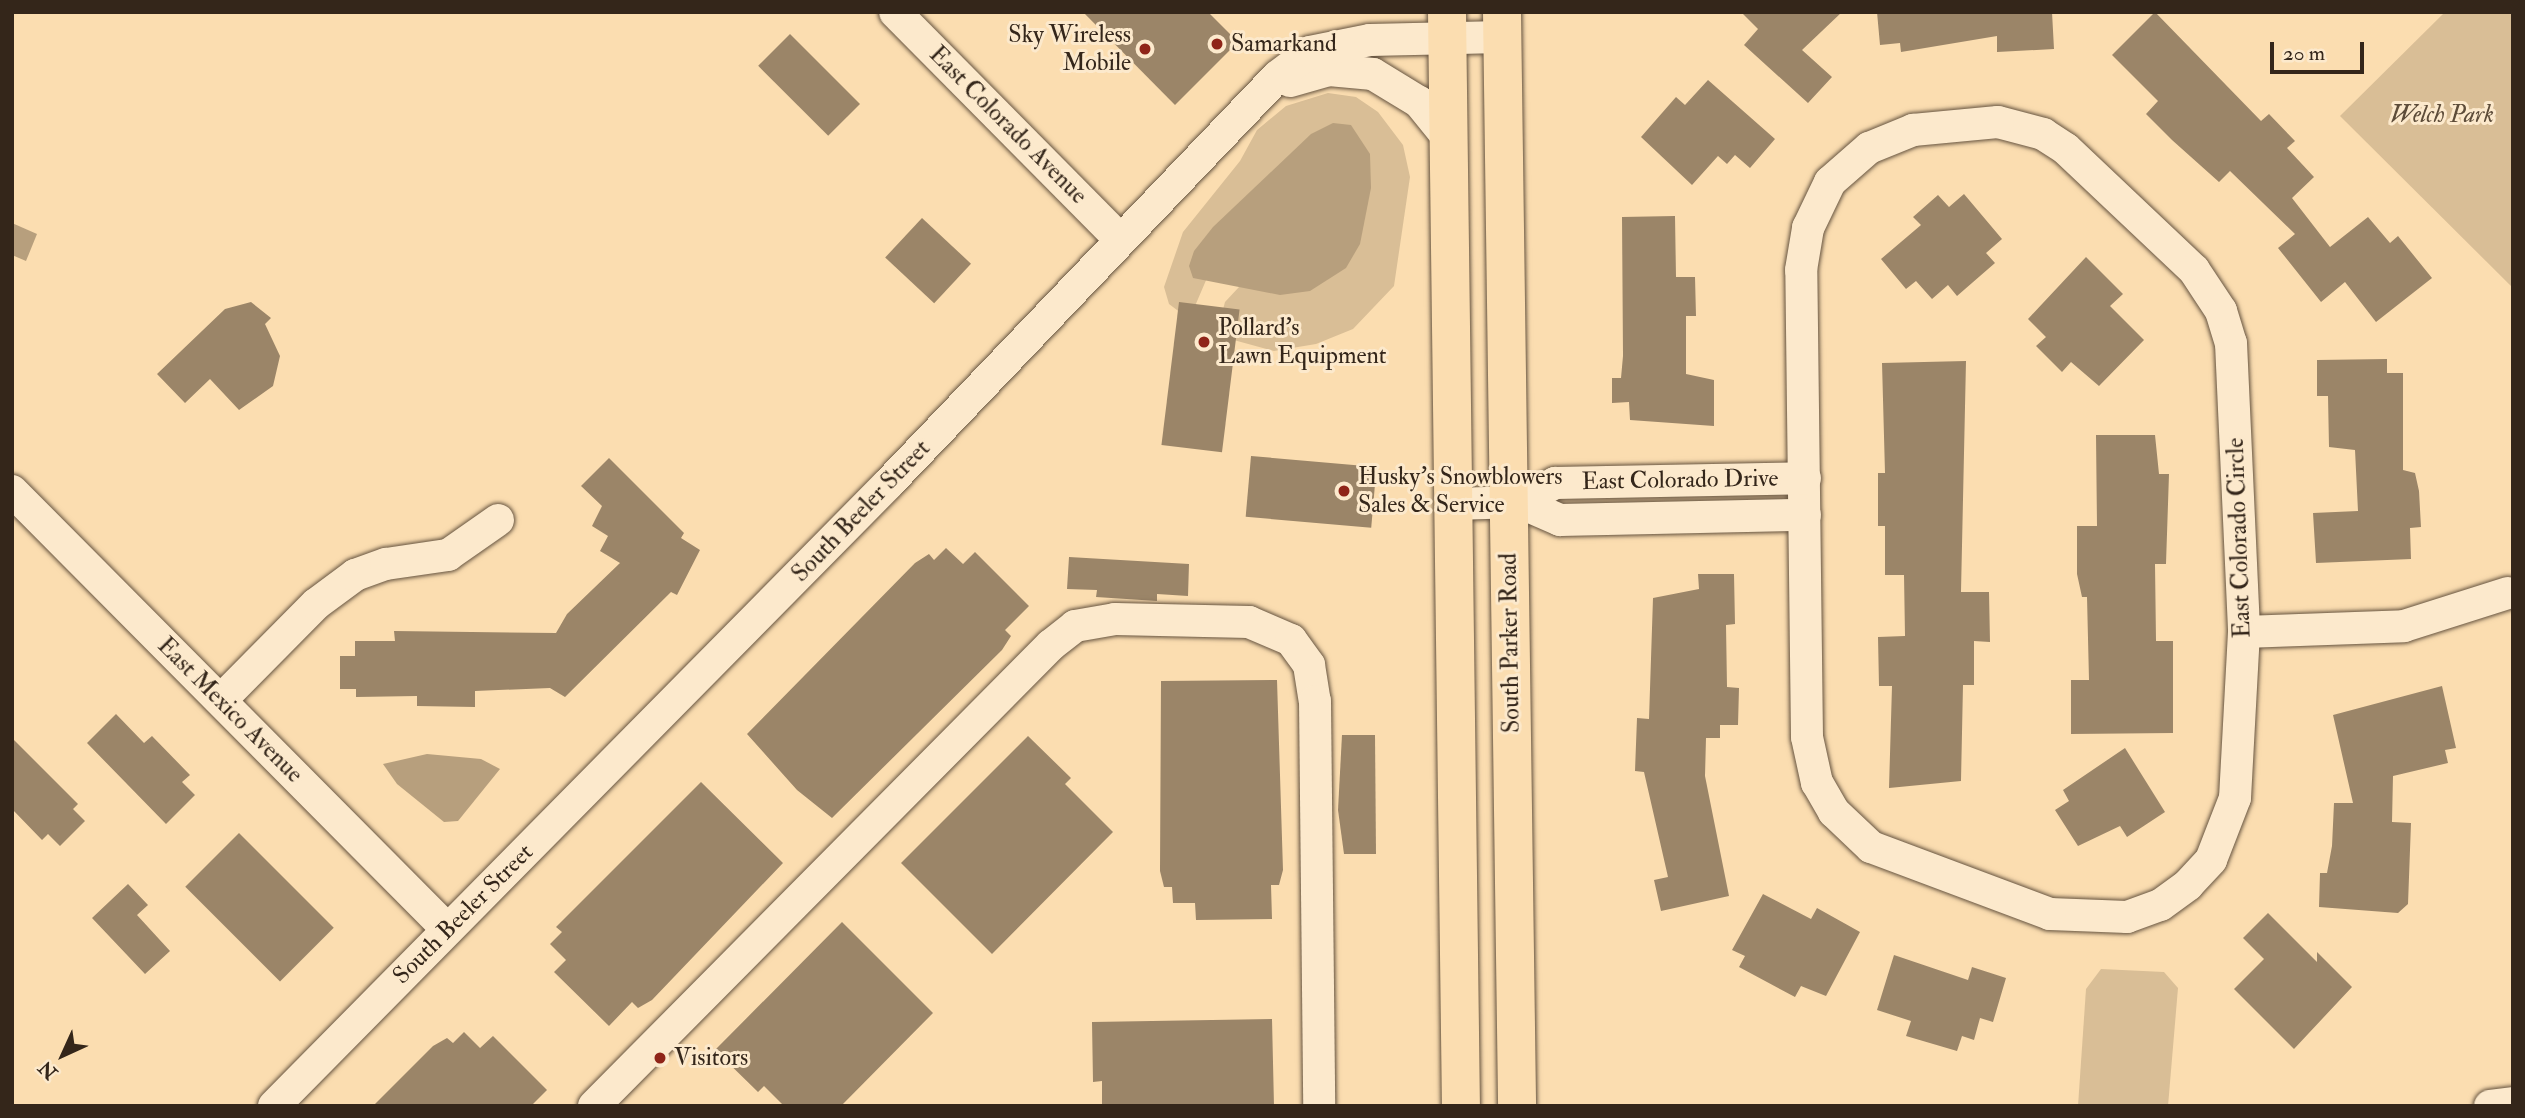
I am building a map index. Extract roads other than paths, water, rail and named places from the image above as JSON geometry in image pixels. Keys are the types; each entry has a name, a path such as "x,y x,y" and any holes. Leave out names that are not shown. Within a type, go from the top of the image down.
{"main road":[{"path":"1448,25 1461,1106"},
{"name":"South Parker Road","path":"1502,25 1514,502 1517,1106"}],"street":[{"name":"East Colorado Avenue","path":"895,12 1120,239"},
{"name":"South Beeler Street","path":"274,1106 888,484 1247,107 1310,52 1448,25 1502,25"},
{"path":"1247,107 1305,75 1356,69 1385,78 1412,96 1449,139"},
{"name":"East Colorado Circle","path":"1998,122 2043,134 2194,271 2221,311 2231,343 2244,632 2235,798 2211,860 2169,898 2127,917 2050,914 1898,860 1856,836 1834,812 1817,783 1807,737 1805,515 1803,246 1830,182 1869,148 1913,130 1998,122"},
{"name":"East Colorado Drive","path":"1453,504 1514,502 1555,483 1805,478"},
{"name":"East Mexico Avenue","path":"12,491 447,929"},
{"name":"East Colorado Drive","path":"1514,502 1560,520 1805,515"},
{"path":"221,700 316,604 355,575 386,564 448,555 498,520"},
{"path":"2244,632 2404,626 2508,593"},
{"path":"594,1106 1051,645 1075,626 1115,619 1249,622 1291,640 1309,665 1315,701 1319,1106"},
{"path":"2490,1106 2513,1103"}],"place":[{"name":"Samarkand","path":"1217,44"},
{"name":"Sky Wireless Mobile","path":"1145,49"},
{"name":"Pollard's Lawn Equipment","path":"1204,342"},
{"name":"Husky's Snowblowers Sales & Service","path":"1344,491"},
{"name":"Visitors","path":"660,1058"}],"park label":[{"name":"Welch Park","path":"2442,115"}]}
